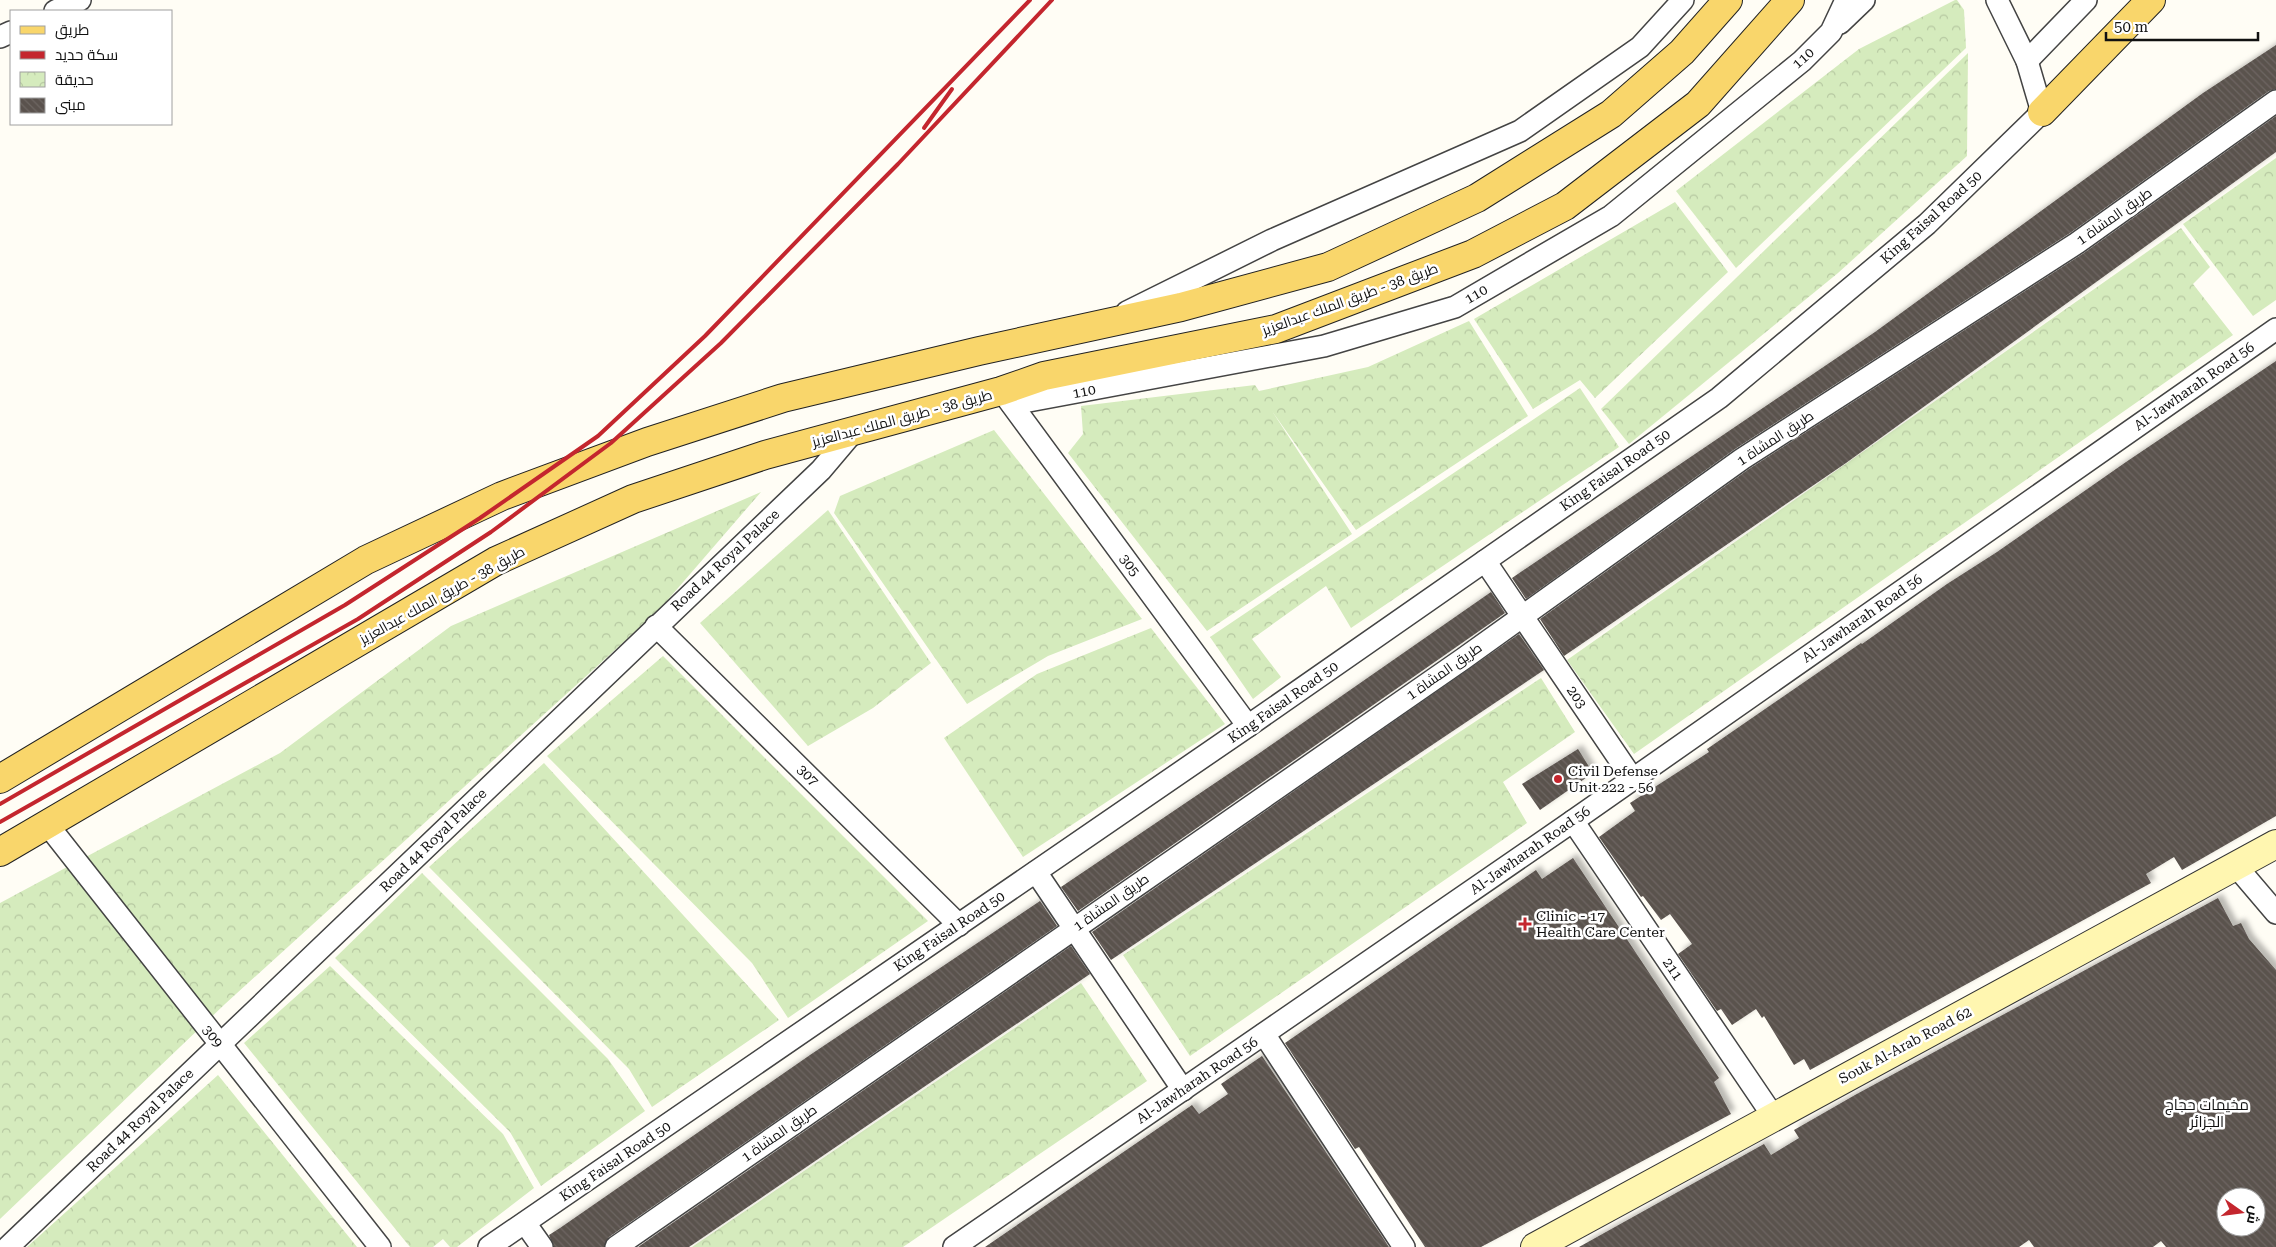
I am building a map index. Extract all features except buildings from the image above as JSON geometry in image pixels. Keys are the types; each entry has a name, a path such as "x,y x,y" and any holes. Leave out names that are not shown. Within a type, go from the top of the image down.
{"main road":[{"path":"0,779 366,560 502,496 647,442 783,398 971,353 1181,307 1328,267 1477,198 1611,114 1682,52 1728,0"},
{"name":"طريق 38 - طريق الملك عبدالعزيز","path":"0,852 496,561 633,499 765,455 854,431 1006,398 1044,376 1276,329 1473,254 1566,206 1698,104 1790,0"},
{"path":"2042,112 2151,0"},
{"name":"Souk Al-Arab Road 62","path":"1535,1247 2276,844"}],"street":[{"path":"57,10 80,0"},
{"path":"1103,324 1272,240 1520,131 1640,47 1683,0"},
{"path":"1831,32 1836,0"},
{"name":"110","path":"1006,398 1324,346 1455,306 1610,216 1802,61 1831,32 1846,0"},
{"path":"1831,32 1864,0"},
{"path":"1997,0 2027,61 2042,112"},
{"path":"2027,61 2086,0"},
{"name":"طريق المشاة 1","path":"616,1247 1522,616 1742,459 2077,242 2276,102"},
{"name":"King Faisal Road 50","path":"489,1247 1248,726 1719,398 1927,224 2042,112"},
{"name":"Al-Jawharah Road 56","path":"954,1247 1573,821 2276,329"},
{"name":"305","path":"1006,398 1248,726"},
{"name":"Road 44 Royal Palace","path":"8,1247 821,470 854,431"},
{"name":"203","path":"1485,561 1632,778"},
{"name":"307","path":"656,626 959,925"},
{"name":"211","path":"1573,821 1773,1116"},
{"name":"309","path":"47,824 380,1247"},
{"path":"2236,866 2276,913"},
{"path":"1036,872 1075,927 1183,1090"},
{"path":"1264,1034 1404,1247"},
{"path":"525,1223 542,1247"}],"green space":[{"path":"1955,0 1964,10 1966,48 1736,268 1676,191 1859,49"},
{"path":"1968,53 1967,156 1838,273 1629,444 1601,409"},
{"path":"2276,158 2276,300 2253,316 2183,224"},
{"path":"1675,202 1728,272 1595,398 1580,380 1533,409 1474,319"},
{"path":"2181,228 2210,267 2193,284 2233,335 1634,754 1567,660"},
{"path":"1469,321 1528,416 1356,530 1272,411 1352,534 1207,631 1068,453 1083,434 1081,406 1255,385 1259,391 1368,367"},
{"path":"1580,388 1619,447 1351,628 1326,586 1252,639 1281,677 1253,699 1210,637"},
{"path":"994,430 1142,619 1048,656 967,704 834,513 840,496"},
{"path":"761,492 659,610 225,1004 0,1219 0,903 280,753 451,626"},
{"path":"828,510 931,663 873,708 808,746 700,623"},
{"path":"1151,628 1225,724 1023,857 944,738 1037,674"},
{"path":"663,656 928,921 788,1018 752,963 547,756"},
{"path":"1541,678 1575,732 1503,782 1527,823 1190,1056 1123,955"},
{"path":"544,763 779,1020 652,1107 629,1069 429,867"},
{"path":"422,873 608,1059 645,1111 541,1186 510,1132 335,958"},
{"path":"330,966 503,1134 534,1188 457,1247 450,1247 443,1239 433,1247 410,1247 244,1043"},
{"path":"1081,983 1147,1081 903,1247 692,1247"},
{"path":"218,1075 357,1247 27,1247"}],"railway":[{"path":"0,804 345,605 480,518 598,436 705,336 1030,0"},
{"path":"0,822 358,619 491,532 611,443 721,343 898,164 1052,0"},
{"path":"924,128 952,89"}],"place":[{"name":"Civil Defense Unit 222 - 56","path":"1558,779"},
{"name":"Clinic - 17 Health Care Center","path":"1525,924"}],"district":[{"name":"مخيمات حجاج الجزائر","path":"2207,1114"}]}
